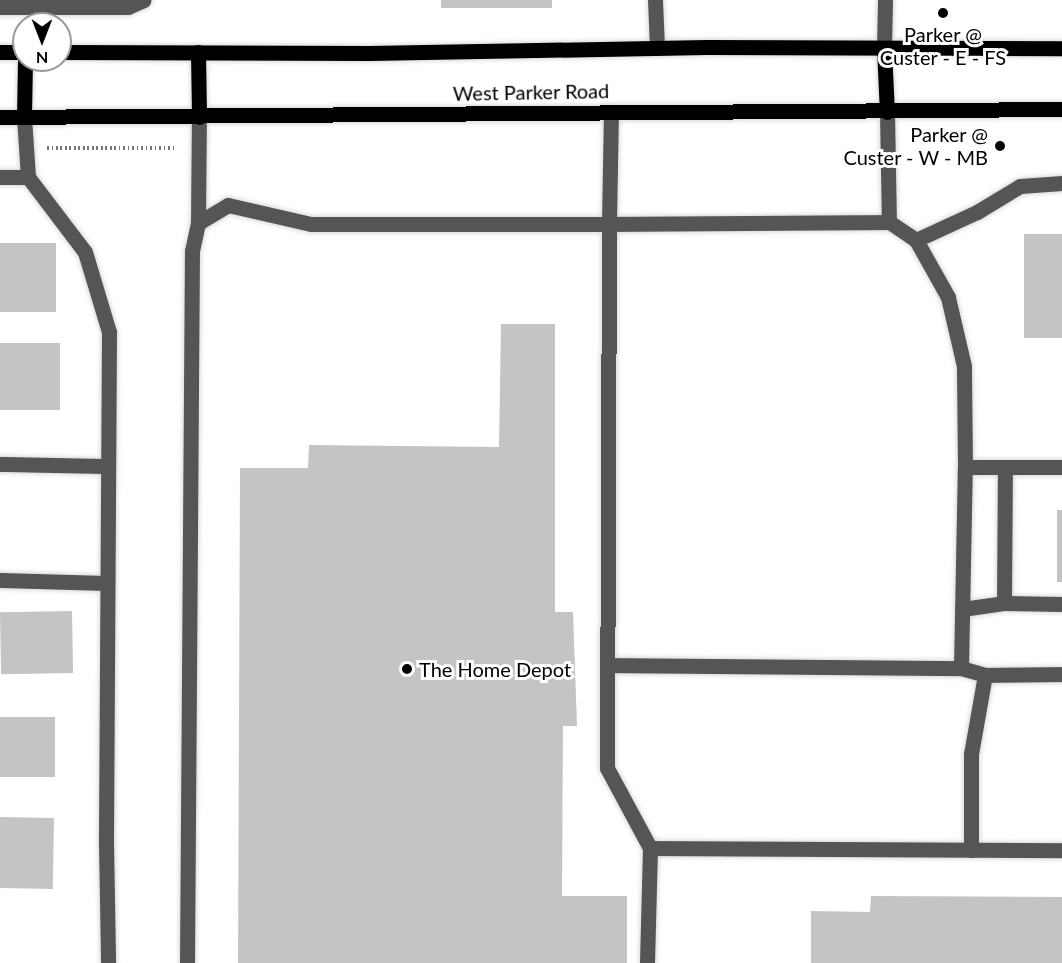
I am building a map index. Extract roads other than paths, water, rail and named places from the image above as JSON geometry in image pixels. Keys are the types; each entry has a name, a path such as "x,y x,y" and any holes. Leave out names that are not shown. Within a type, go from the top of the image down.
{"main road":[{"path":"72,52 369,53 657,48 1062,48"},
{"path":"884,49 887,112"},
{"path":"198,52 199,117"},
{"path":"24,117 25,72"},
{"name":"West Parker Road","path":"0,117 1062,109"}],"lane":[{"path":"0,7 128,7 144,0"},
{"path":"655,0 657,48"},
{"path":"884,49 885,0"},
{"path":"611,112 607,768 650,848 647,963"},
{"path":"887,112 889,222"},
{"path":"24,117 28,177 85,252 109,332 105,843 108,963"},
{"path":"188,963 192,251 198,223 199,117"},
{"path":"0,177 28,177"},
{"path":"916,240 977,212 1020,186 1062,183"},
{"path":"198,223 228,205 311,224 889,222 916,240 948,297 964,366 965,467 961,668"},
{"path":"0,464 108,466"},
{"path":"965,467 1062,467"},
{"path":"1004,603 1005,468"},
{"path":"0,580 107,583"},
{"path":"962,609 1004,603 1062,603"},
{"path":"607,665 961,668 985,675 1062,674"},
{"path":"971,850 971,754 985,675"},
{"path":"650,848 1062,850"}],"place":[{"name":"Parker @ Custer - E - FS","path":"943,13"},
{"name":"Parker @ Custer - W - MB","path":"1000,146"},
{"name":"The Home Depot","path":"407,669"}]}
